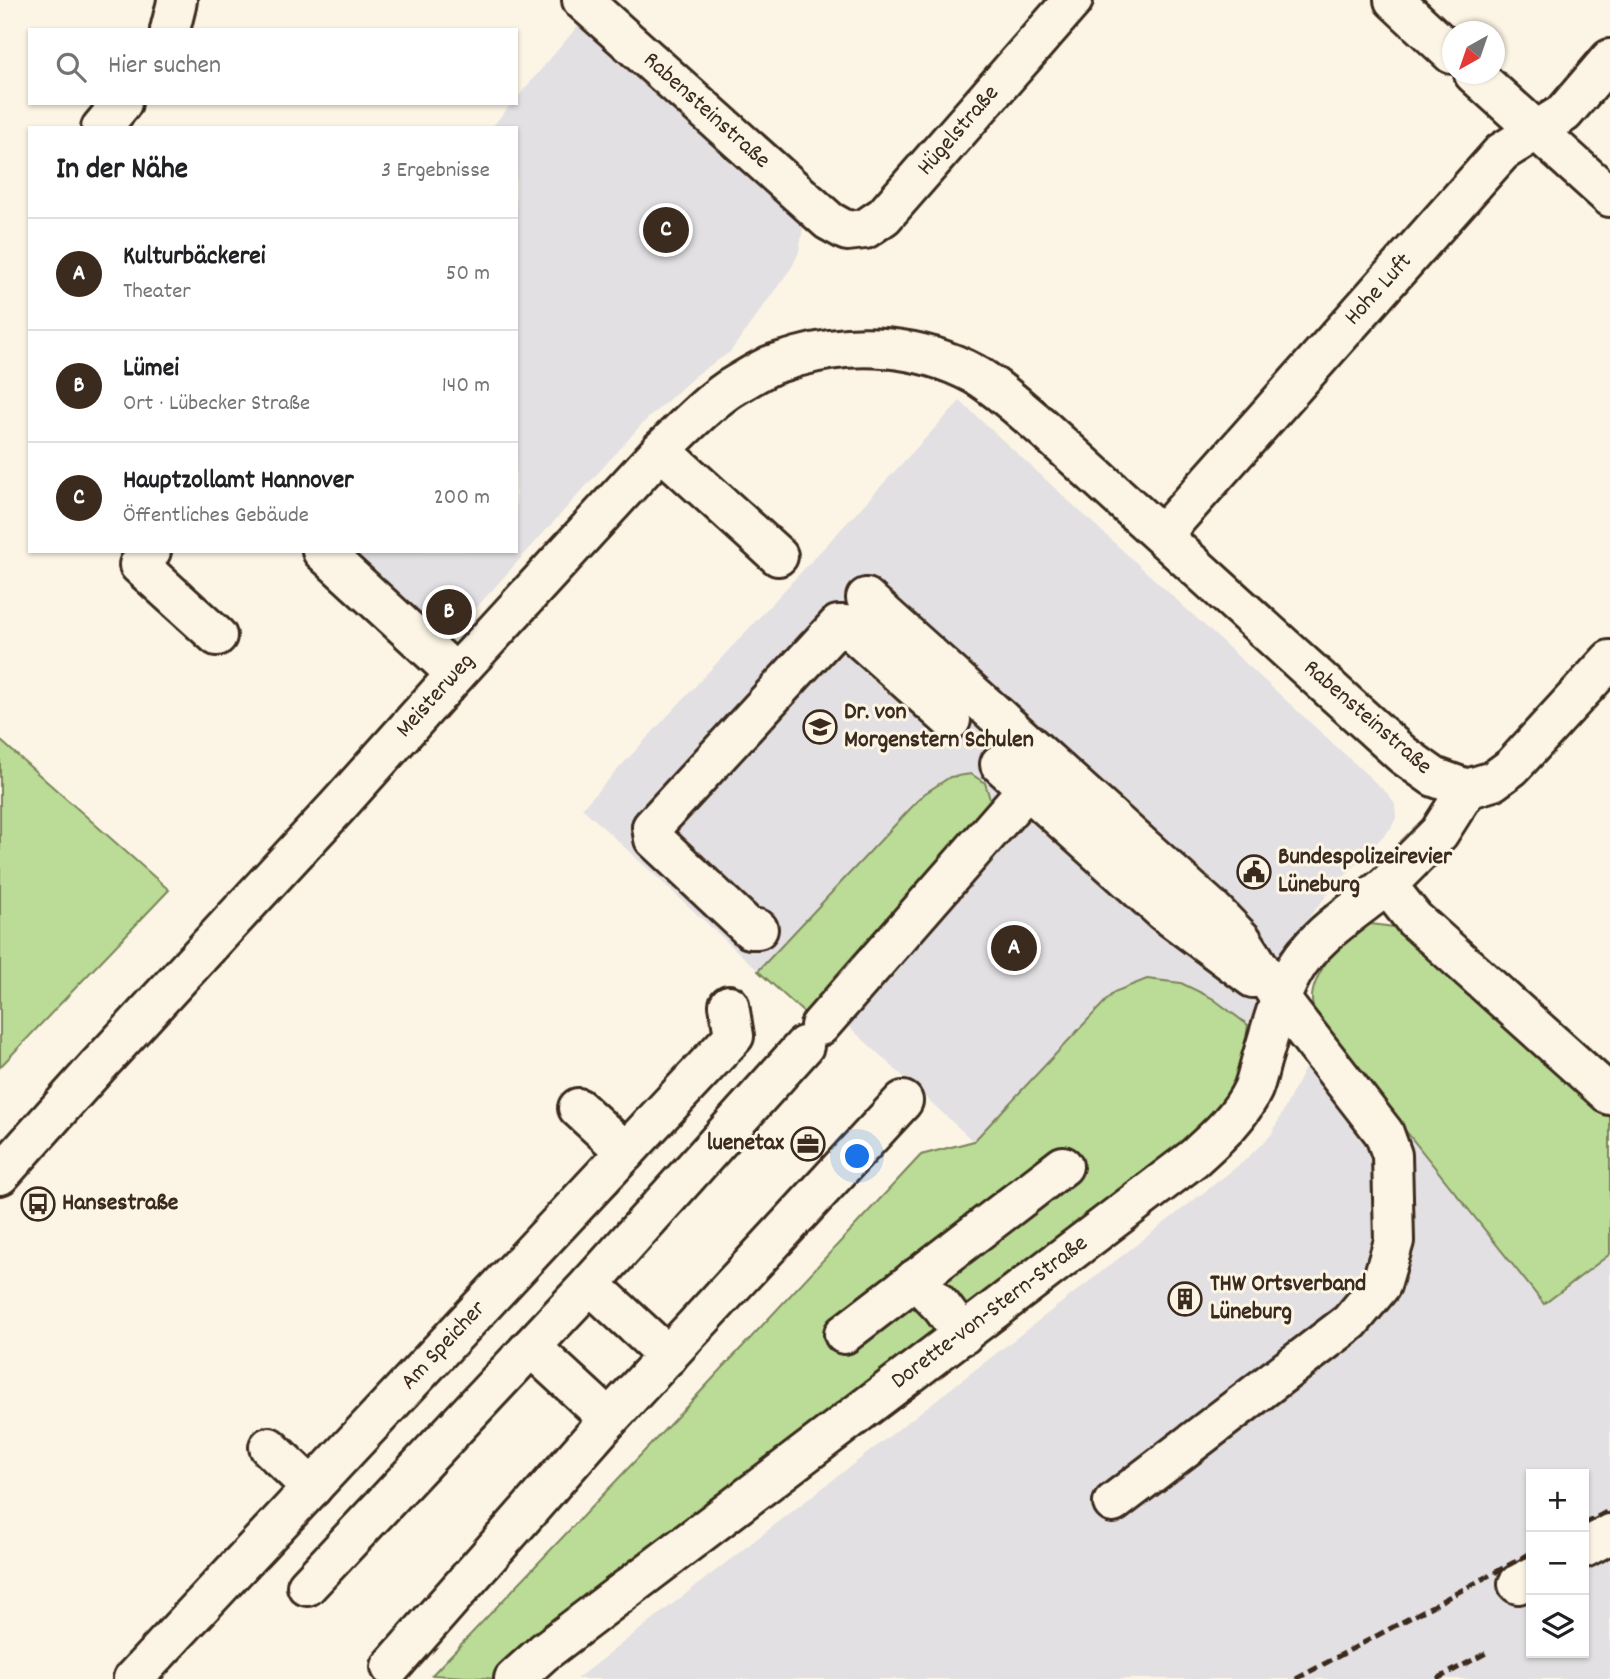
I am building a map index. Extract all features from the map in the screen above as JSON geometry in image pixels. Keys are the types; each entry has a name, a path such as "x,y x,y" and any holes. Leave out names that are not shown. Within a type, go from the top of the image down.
{"street":[{"path":"170,28 177,0"},
{"name":"Rabensteinstraße","path":"582,0 829,221"},
{"name":"Hügelstraße","path":"829,221 847,231 865,229 884,216 1073,0"},
{"path":"1394,0 1442,45"},
{"name":"Hohe Luft","path":"1161,536 1502,152 1564,113 1610,59"},
{"path":"1486,84 1610,197"},
{"path":"103,126 120,105"},
{"name":"Meisterweg","path":"0,1175 662,450 695,417 728,390 772,365 809,354 845,347 884,348 928,354 974,374 1045,430"},
{"name":"Rabensteinstraße","path":"1045,430 1403,755 1434,777 1467,789"},
{"path":"662,450 778,556"},
{"path":"149,553 139,565 217,636"},
{"path":"324,553 456,674"},
{"path":"866,598 1242,940 1280,999 1384,1133 1392,1155 1394,1241 1381,1285 1350,1322 1112,1503"},
{"path":"758,929 750,929 654,839 652,827 819,645 838,625 845,625 951,720"},
{"path":"1610,660 1512,767 1493,782 1467,789 1438,834 1387,885 1414,919 1610,1095"},
{"path":"1000,764 1163,911 1280,999"},
{"path":"307,1586 590,1284 812,1036 1027,789"},
{"name":"Dorette-von-Stern-Straße","path":"514,1679 544,1652 1195,1158 1236,1117 1253,1088 1280,999 1294,970 1339,921 1387,885"},
{"name":"Am Speicher","path":"133,1679 734,1036 729,1005"},
{"path":"391,1667 609,1419 903,1101"},
{"path":"578,1108 626,1152"},
{"path":"844,1334 1063,1166"},
{"path":"915,1279 942,1307 963,1335"},
{"path":"590,1284 667,1356"},
{"path":"531,1347 609,1419"},
{"path":"269,1447 312,1488"},
{"path":"1589,1545 1610,1534"}],"shaded area":[{"path":"583,20 804,223 799,252 792,267 730,352 696,375 643,423 461,624 449,628 435,624 418,612 352,553 518,553 518,126 493,126 510,105 518,105 518,97"},
{"path":"960,401 1388,794 1395,804 1396,818 1391,828 1332,889 1268,968 1248,1025 1212,998 1147,979 1114,992 974,1142 818,998 804,1013 582,808"},
{"path":"1326,1031 1544,1304 1610,1254 1610,1679 576,1679 1243,1162 1271,1135"}],"green space":[{"path":"0,740 169,890 0,1067"},
{"path":"971,774 985,783 990,799 982,822 804,1013 758,971 924,794 950,777"},
{"path":"1371,924 1394,927 1610,1117 1610,1254 1544,1304 1326,1031 1315,1012 1312,1004 1313,992 1325,964 1345,939"},
{"path":"1147,979 1181,983 1212,998 1248,1025 1242,1065 1225,1102 1195,1139 498,1679 432,1675 921,1155 974,1141 1114,992"}],"railway":[{"path":"1589,1521 1610,1510"},
{"path":"1296,1679 1526,1556"},
{"path":"1437,1679 1488,1652"}],"place":[{"name":"Hauptzollamt Hannover","path":"666,230"},
{"name":"Lümei","path":"449,612"},
{"name":"Dr. von Morgenstern Schulen","path":"820,727"},
{"name":"Bundespolizeirevier Lüneburg","path":"1254,872"},
{"name":"Kulturbäckerei","path":"1014,948"},
{"name":"luenetax","path":"808,1144"},
{"name":"Hansestraße","path":"38,1204"},
{"name":"THW Ortsverband Lüneburg","path":"1185,1299"}]}
